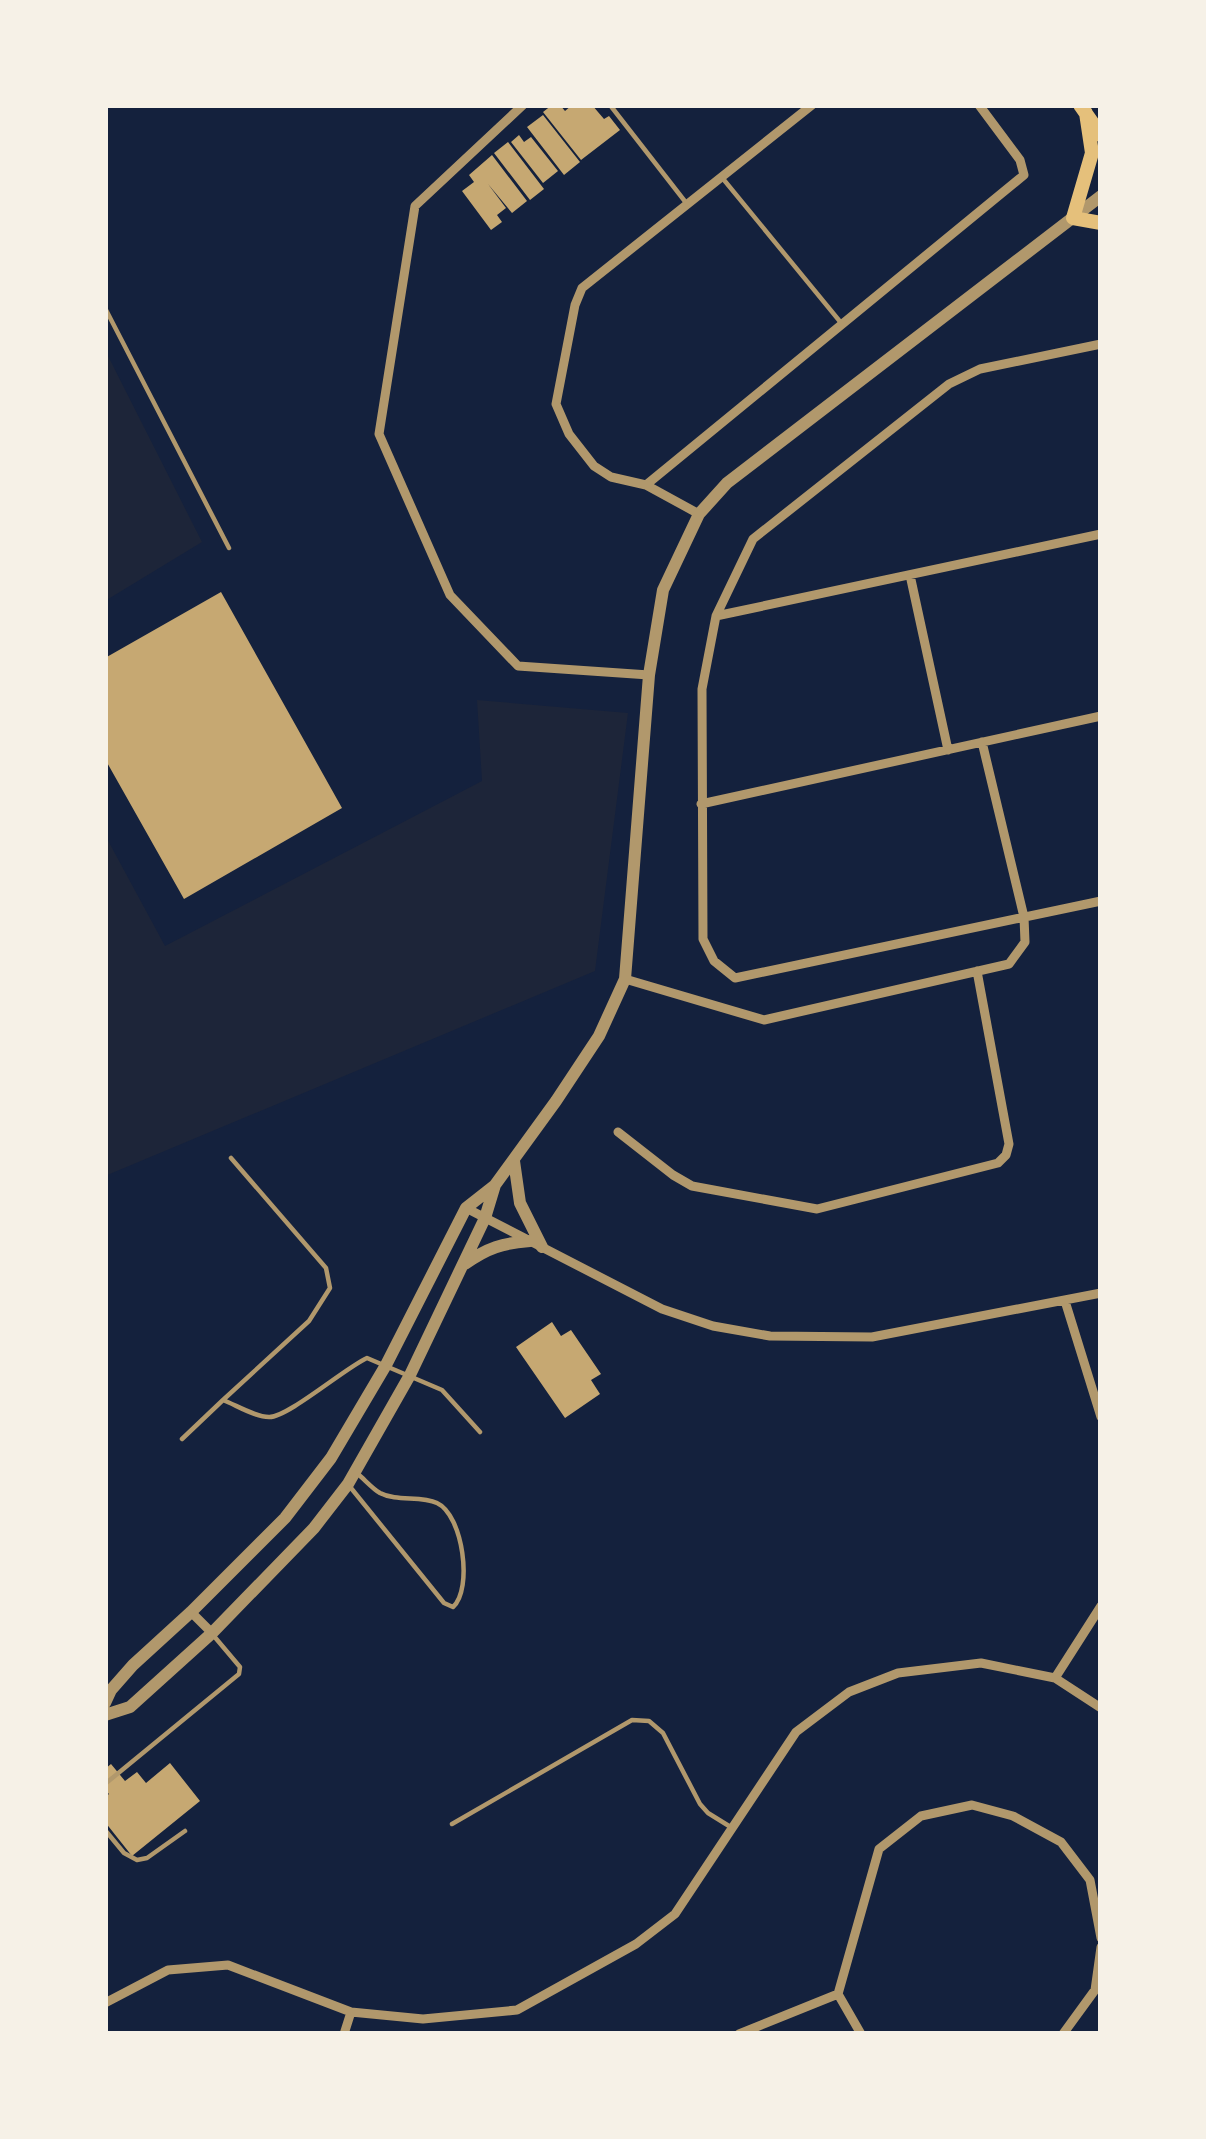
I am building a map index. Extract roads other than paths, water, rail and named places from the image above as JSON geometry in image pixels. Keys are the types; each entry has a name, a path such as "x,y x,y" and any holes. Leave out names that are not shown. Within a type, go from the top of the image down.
{"main road":[{"path":"1083,109 1101,135"},
{"path":"1083,109 1092,153 1073,218 1101,224"}],"street":[{"path":"523,105 415,206 380,434 450,595 518,667 649,675"},
{"path":"699,514 646,485 611,477 594,466 569,434 556,404 575,305 582,288 812,105"},
{"path":"646,485 1024,175 1021,160 979,105"},
{"path":"105,1703 110,1690 133,1665 297,1503 332,1458 386,1365 466,1208 495,1185 598,1036 625,979 649,675 663,590 699,514 727,483 1101,196"},
{"path":"1101,344 980,369 949,384 753,539 716,616 702,689 701,804 703,940 714,961 735,978 1101,901"},
{"path":"716,616 1101,534"},
{"path":"910,575 948,750"},
{"path":"701,804 1101,716"},
{"path":"625,979 764,1019 1009,964 1025,943 1024,917 982,742"},
{"path":"618,1132 692,1186 817,1209 998,1163 1009,1144 977,971"},
{"path":"514,1160 520,1203 536,1244"},
{"path":"105,1714 130,1707 212,1634 314,1528 352,1478 410,1375 485,1218 495,1185"},
{"path":"466,1208 662,1309 713,1326 770,1336 872,1337 1101,1293"},
{"path":"462,1267 485,1249 503,1243 536,1244"},
{"path":"1065,1301 1101,1417"},
{"path":"1055,1678 1101,1606"},
{"path":"191,1612 212,1634"},
{"path":"105,2003 168,1970 228,1965 351,2012 423,2019 518,2010 636,1944 675,1914 796,1732 849,1692 898,1672 981,1663 1055,1678 1101,1708"},
{"path":"861,2034 838,1994 878,1849 921,1816 972,1805 1013,1816 1061,1842 1090,1880 1101,1938"},
{"path":"1063,2034 1095,1990 1101,1947"},
{"path":"739,2034 838,1994"},
{"path":"344,2034 351,2012"}],"lane":[{"path":"610,105 687,204"},
{"path":"722,176 842,324"},
{"path":"105,308 229,548"},
{"path":"182,1438 309,1321 330,1288 326,1268 231,1157"},
{"path":"223,1400 269,1418 285,1413 367,1358 442,1390 480,1432"},
{"path":"352,1478 382,1494 437,1503 448,1513 464,1559 459,1603 453,1607 444,1603 352,1478"},
{"path":"105,1784 238,1674 240,1667 212,1634"},
{"path":"452,1824 632,1720 649,1721 663,1733 700,1804 734,1829"},
{"path":"105,1830 137,1860 185,1832"}]}
